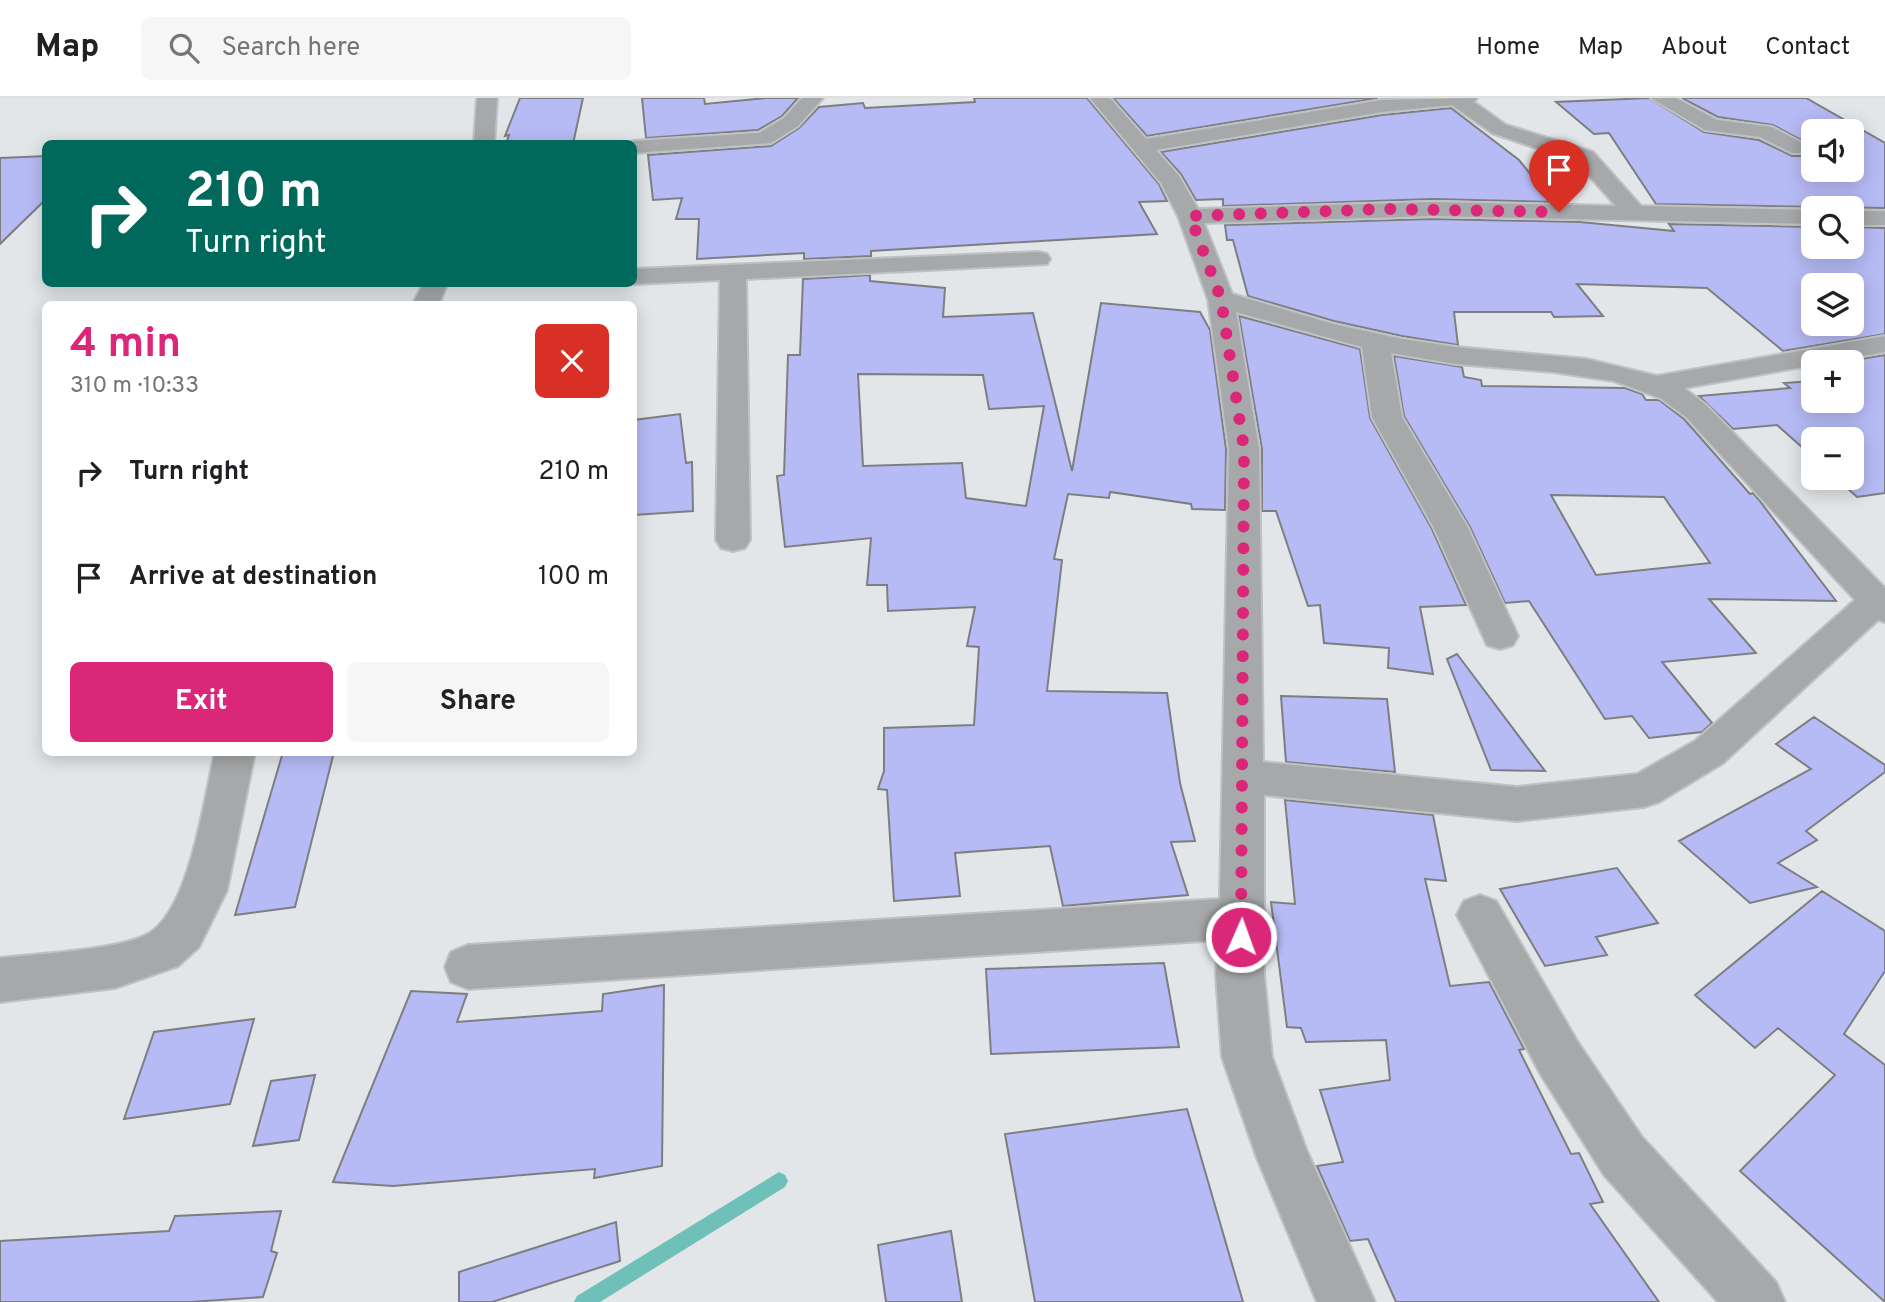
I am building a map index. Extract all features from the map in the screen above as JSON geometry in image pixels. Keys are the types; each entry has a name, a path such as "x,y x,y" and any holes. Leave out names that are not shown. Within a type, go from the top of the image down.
{"street":[{"path":"484,140 487,98"},
{"path":"637,147 764,138 791,122 813,98"},
{"path":"1100,98 1171,181 1190,216 1221,299 1244,449 1240,975 1247,1057 1283,1158 1346,1302"},
{"path":"1142,146 1382,106 1467,98"},
{"path":"1661,98 1712,126 1765,131 1798,149"},
{"path":"1456,99 1499,129 1585,157 1635,214"},
{"path":"1190,216 1432,209 1801,217"},
{"path":"1864,218 1885,218"},
{"path":"637,276 1038,259"},
{"path":"733,272 733,540"},
{"path":"1221,299 1326,332 1430,352 1591,369 1636,378 1670,392 1696,411 1880,606 1709,752 1644,790 1517,804 1243,776"},
{"path":"1375,342 1387,417 1451,528 1500,636"},
{"path":"1653,385 1885,344"},
{"path":"0,980 115,966 162,951 183,932 205,890 234,756"},
{"path":"1480,915 1559,1058 1623,1156 1756,1302"},
{"path":"468,967 1241,918"}],"building":[{"path":"520,98 583,98 574,140 507,140 509,135 505,136"},
{"path":"642,98 704,98 705,104 798,98 782,116 758,130 646,138"},
{"path":"974,98 1087,98 1159,184 1167,201 1139,202 1157,234 871,251 871,256 804,259 804,253 697,259 699,219 676,219 682,198 653,200 648,155 771,146 799,128 819,107 863,103 865,108 975,102"},
{"path":"1113,98 1378,98 1147,136"},
{"path":"1649,98 1704,132 1759,140 1792,156 1801,156 1801,182 1864,182 1864,131 1885,143 1885,208 1864,208 1864,196 1801,196 1801,207 1656,204 1609,133 1594,134 1556,102"},
{"path":"1682,98 1806,98 1843,119 1801,119 1801,140 1773,125 1718,117"},
{"path":"1451,108 1519,160 1553,202 1432,199 1223,206 1223,199 1196,200 1181,174 1161,152 1382,115"},
{"path":"42,156 42,203 0,244 0,158"},
{"path":"1432,219 1580,222 1674,231 1669,224 1801,227 1801,259 1864,259 1864,227 1885,228 1885,334 1783,351 1707,288 1577,284 1603,316 1554,317 1551,312 1454,312 1458,345 1334,321 1248,296 1233,240 1227,240 1225,225"},
{"path":"870,275 870,281 945,288 943,317 1033,313 1072,471 1101,303 1200,312 1210,330 1226,449 1225,510 1192,509 1191,504 1110,492 1109,498 1068,494 1054,559 1062,560 1047,691 1167,693 1180,783 1195,841 1171,842 1188,895 1063,906 1050,846 955,853 960,896 894,901 887,790 878,789 884,771 884,728 974,725 979,647 967,646 975,607 888,611 887,585 867,585 871,538 785,547 777,476 784,475 788,355 800,355 803,279","holes":["858,374 983,375 989,409 1044,406 1026,506 966,498 962,463 863,466"]},
{"path":"1239,316 1360,349 1370,418 1432,529 1466,605 1420,607 1433,674 1388,668 1389,648 1324,643 1320,605 1308,606 1276,511 1262,511 1262,449"},
{"path":"1885,355 1885,493 1857,497 1849,490 1864,490 1864,427 1801,427 1801,446 1777,425 1733,429 1699,396 1790,388 1784,383 1801,382 1801,413 1864,413 1864,358"},
{"path":"1394,356 1462,367 1464,377 1481,380 1482,386 1625,388 1642,394 1646,400 1659,400 1684,419 1750,494 1753,493 1836,601 1709,599 1756,653 1662,662 1712,723 1702,732 1649,738 1632,716 1605,719 1529,601 1505,603 1470,527 1404,416","holes":["1551,495 1664,497 1710,563 1596,575"]},
{"path":"680,414 686,463 692,462 693,511 637,515 637,420"},
{"path":"1457,654 1545,771 1491,770 1447,659"},
{"path":"1281,696 1387,699 1395,772 1286,762"},
{"path":"1814,717 1885,765 1885,772 1806,831 1817,840 1778,863 1817,887 1750,903 1679,841 1811,769 1776,744"},
{"path":"282,756 333,756 295,907 235,915"},
{"path":"1285,800 1433,815 1446,881 1425,879 1450,986 1489,982 1524,1049 1519,1050 1571,1154 1579,1153 1603,1202 1590,1204 1659,1302 1396,1302 1368,1239 1350,1241 1317,1166 1343,1162 1320,1090 1390,1080 1386,1040 1306,1042 1301,1028 1287,1027 1271,902 1295,904"},
{"path":"1617,868 1658,923 1596,937 1607,955 1545,966 1500,889"},
{"path":"1822,891 1885,931 1885,971 1844,1034 1885,1065 1885,1302 1740,1171 1835,1075 1778,1028 1755,1048 1695,995"},
{"path":"1164,963 1179,1047 991,1054 986,969"},
{"path":"664,985 662,1166 594,1178 595,1169 393,1186 333,1182 411,991 467,994 457,1022 602,1011 603,994"},
{"path":"254,1019 230,1104 124,1119 154,1032"},
{"path":"315,1075 299,1140 253,1146 271,1081"},
{"path":"1187,1109 1243,1302 1035,1302 1005,1134"},
{"path":"281,1211 271,1251 277,1253 263,1297 191,1302 0,1302 0,1241 169,1231 175,1216"},
{"path":"616,1222 620,1261 492,1302 459,1302 459,1272"},
{"path":"951,1231 962,1302 886,1302 878,1245"}],"waterway":[{"path":"583,1302 779,1181"}],"route":[{"path":"1241,937 1244,449 1221,299 1190,216 1386,209 1559,212"}]}
